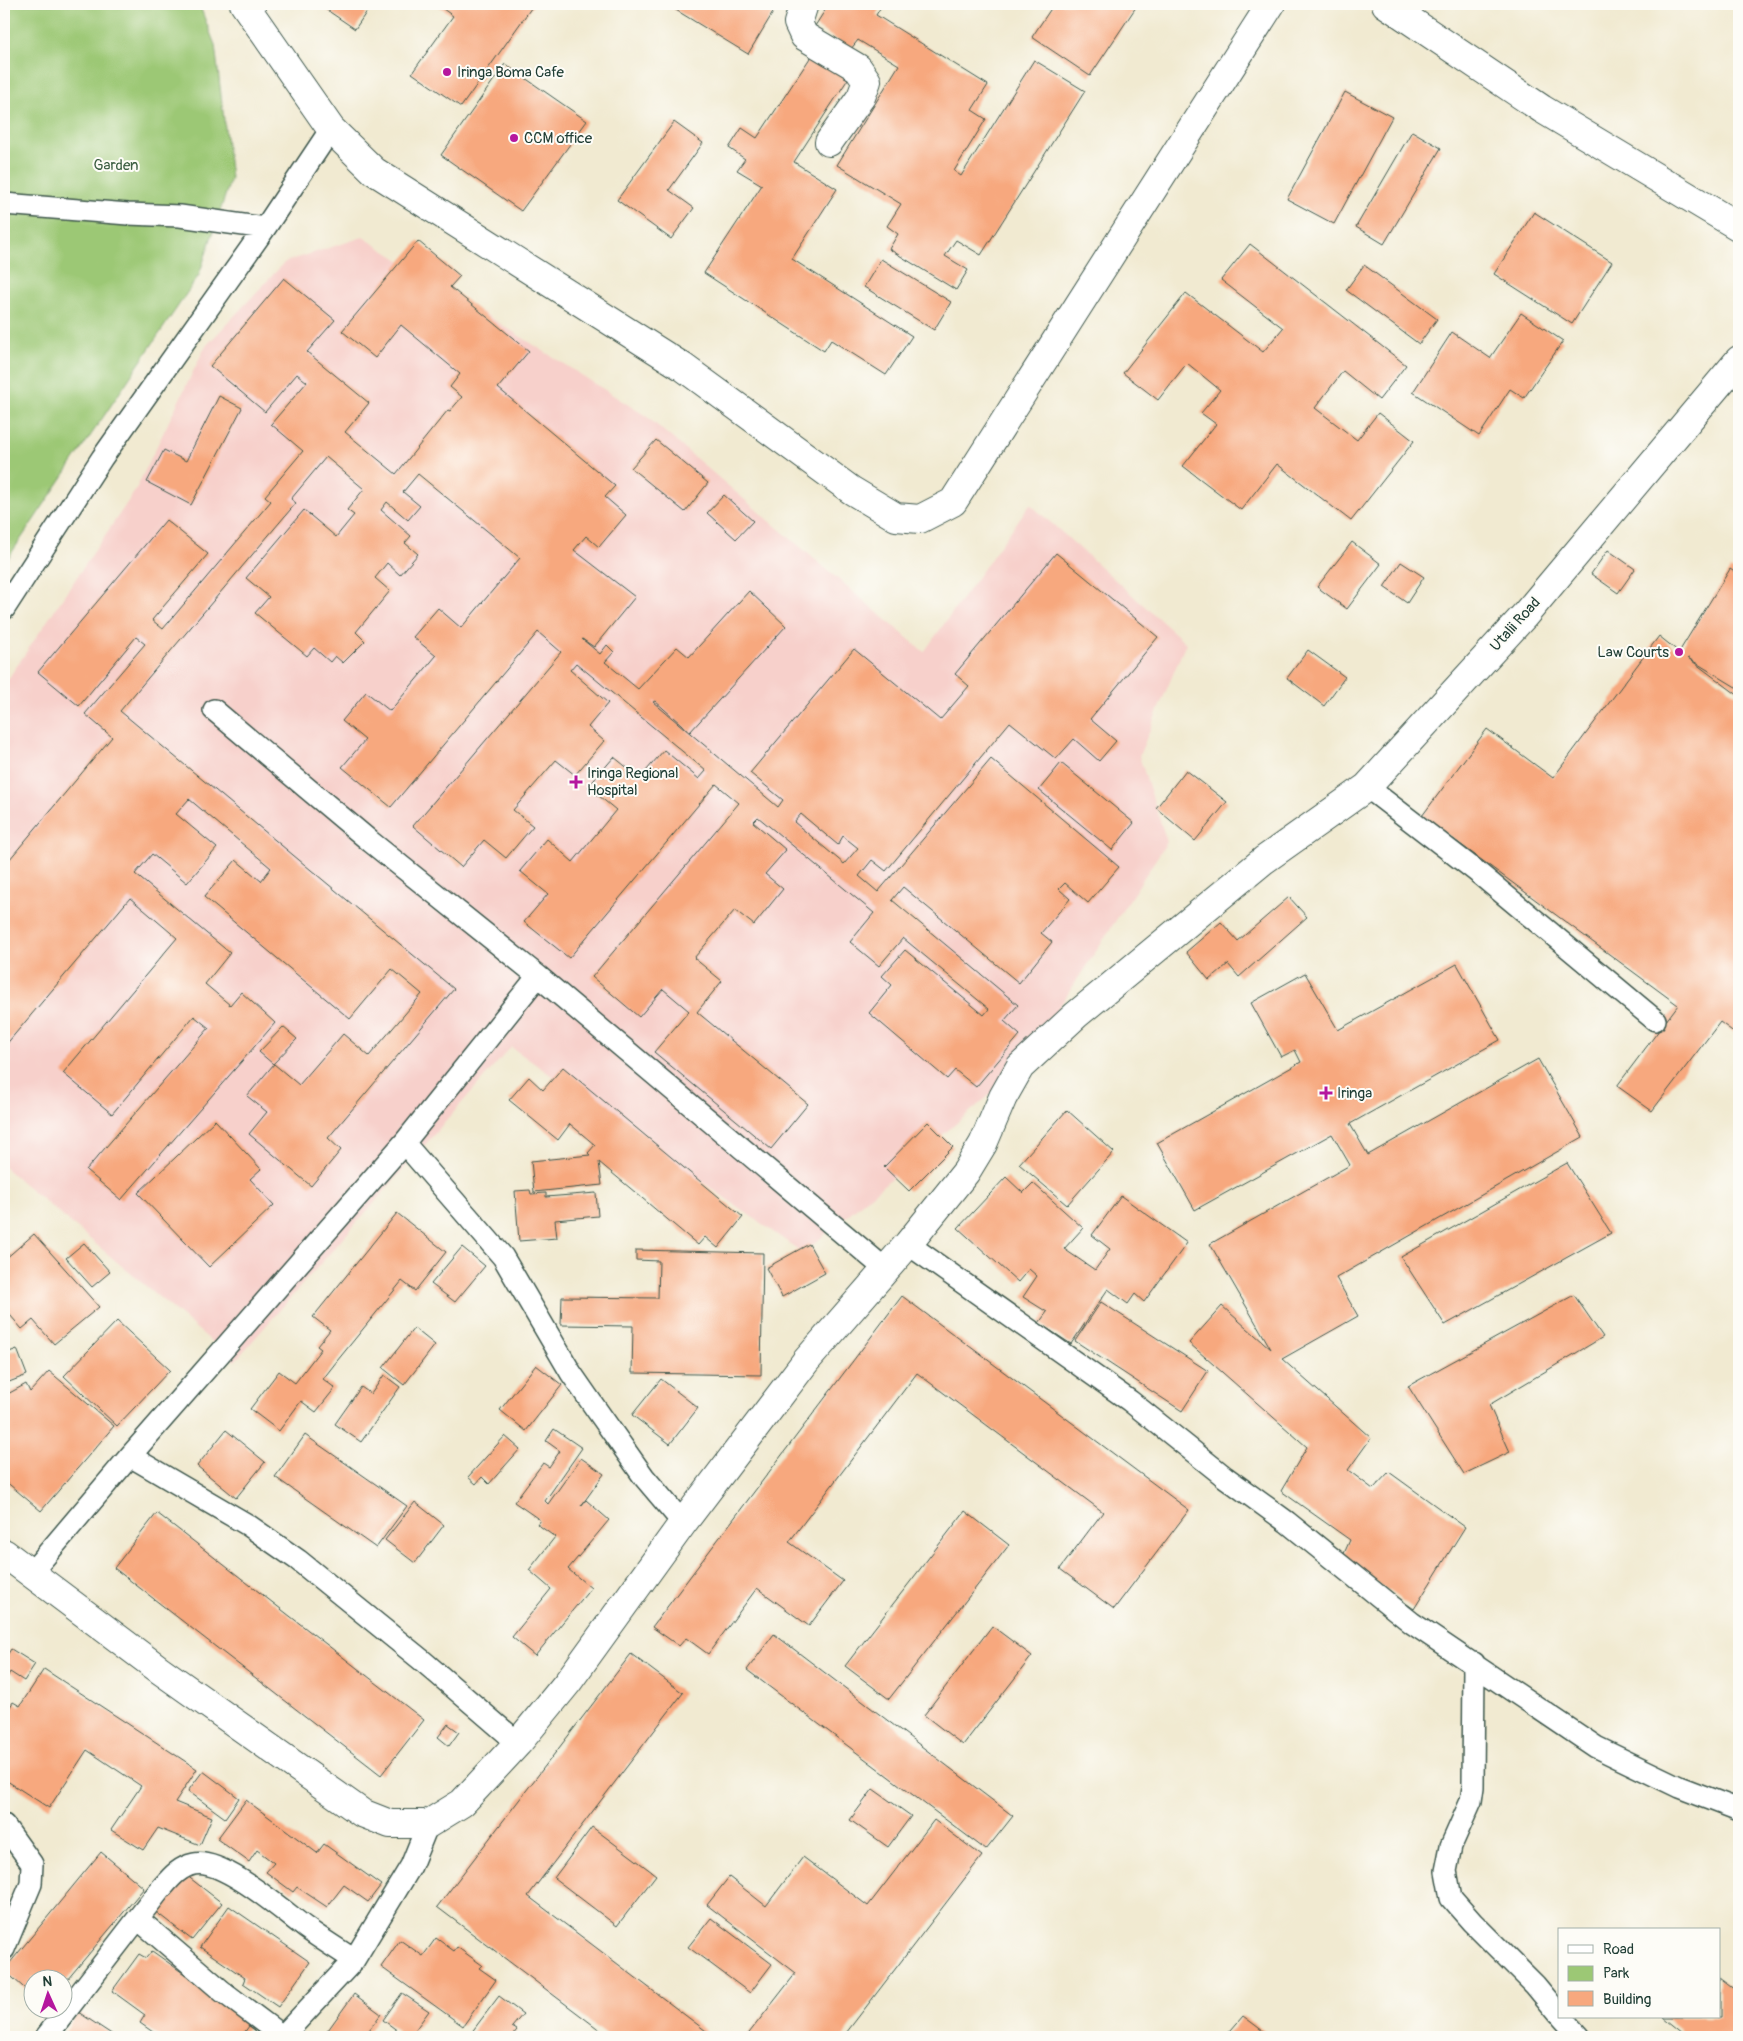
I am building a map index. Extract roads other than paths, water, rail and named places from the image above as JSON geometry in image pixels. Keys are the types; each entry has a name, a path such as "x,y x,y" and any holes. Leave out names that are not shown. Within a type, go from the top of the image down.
{"street":[{"path":"244,4 331,129 374,171 683,367 851,490 896,517 920,519 952,502 1271,4"},
{"path":"804,4 798,23 804,36 858,68 867,82 861,97 829,142"},
{"path":"1386,4 1542,109 1739,227"},
{"name":"Utalii Road","path":"428,1824 462,1803 518,1743 568,1682 683,1523 806,1361 908,1244 966,1172 983,1144 1003,1097 1020,1067 1076,1015 1264,860 1367,787 1524,616 1739,360"},
{"path":"4,1553 160,1670 362,1813 390,1824 428,1824"}],"lane":[{"path":"4,609 102,458 265,228 331,129"},
{"path":"4,204 128,214 180,216 265,228"},
{"path":"214,710 371,842 538,976 885,1269"},
{"path":"1367,787 1476,871 1655,1020"},
{"path":"31,1572 404,1143 538,976"},
{"path":"404,1143 503,1257 571,1373 644,1477 683,1523"},
{"path":"908,1244 1130,1401 1225,1477 1288,1522 1412,1623 1596,1747 1679,1788 1739,1810"},
{"path":"130,1456 248,1525 298,1560 424,1662 518,1743"},
{"path":"1474,1663 1473,1787 1471,1801 1451,1846 1446,1871 1451,1898 1472,1922 1535,1984 1558,2013"},
{"path":"138,1919 222,1991 283,2037 354,1960 411,1866 428,1824"},
{"path":"4,1825 32,1864 31,1884 4,1949"},
{"path":"46,2037 178,1870 195,1863 212,1865 249,1885 354,1960"},
{"path":"1563,2018 1580,2037"}],"place":[{"name":"Iringa Boma Cafe","path":"447,72"},
{"name":"CCM office","path":"514,138"},
{"name":"Law Courts","path":"1679,652"},
{"name":"Iringa Regional Hospital","path":"576,782"},
{"name":"Iringa","path":"1326,1093"}],"park label":[{"name":"Garden","path":"116,165"}]}
